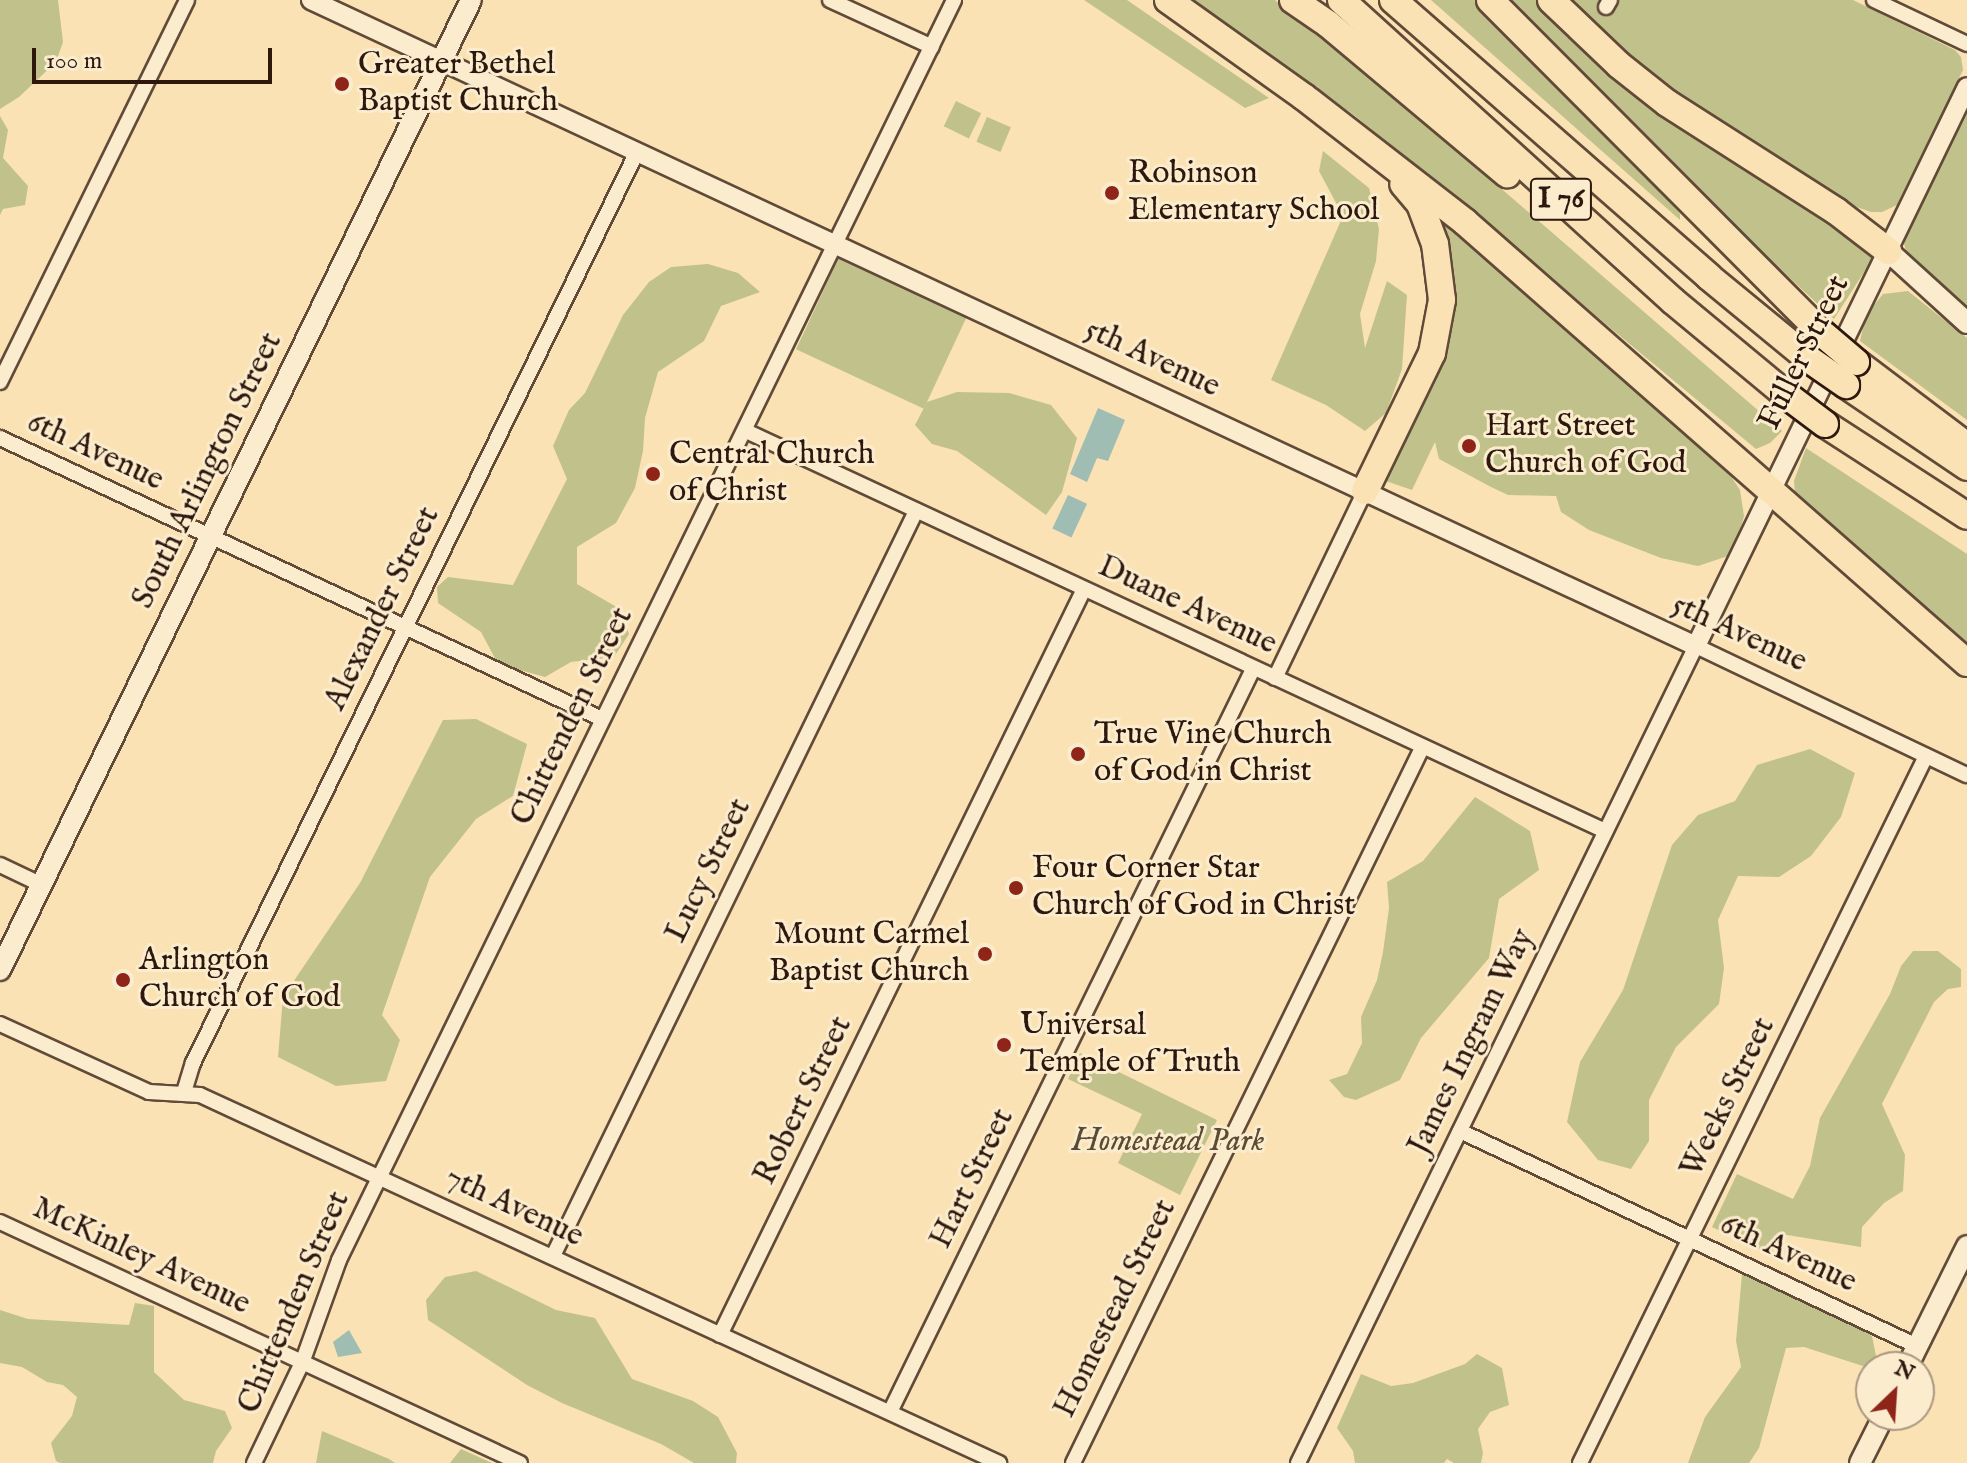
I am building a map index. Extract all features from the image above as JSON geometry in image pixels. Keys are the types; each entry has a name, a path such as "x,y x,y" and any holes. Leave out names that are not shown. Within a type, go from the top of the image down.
{"highway":[{"path":"1168,0 1381,156 1465,222 1967,663"},
{"path":"1293,0 1328,24 1527,190 1673,301"},
{"name":"I 76","path":"1341,0 1673,301 1785,394 1825,424 1967,516"},
{"name":"I 76","path":"1393,0 1709,277 1810,360 1851,374 1967,467"},
{"path":"1490,0 1824,335 1851,374 1967,446"},
{"path":"1551,0 1619,65 1667,103 1836,211 1888,251"},
{"path":"1365,491 1432,353 1442,300 1435,244 1420,204 1381,156"}],"main road":[{"name":"South Arlington Street","path":"0,970 471,0"},
{"path":"1888,251 1967,323"},
{"path":"1915,1351 1967,1246"},
{"path":"1860,1463 1876,1431"}],"street":[{"path":"0,382 5,359 187,0"},
{"name":"5th Avenue","path":"311,0 1967,775"},
{"path":"830,0 932,47"},
{"name":"Chittenden Street","path":"254,1463 302,1363 339,1260 954,0"},
{"path":"1874,0 1967,44"},
{"name":"Fuller Street","path":"1696,646 1967,87"},
{"name":"Alexander Street","path":"184,1092 193,1063 637,152"},
{"name":"Duane Avenue","path":"746,431 1605,831"},
{"name":"6th Avenue","path":"0,438 602,719"},
{"path":"1275,678 1365,491"},
{"name":"Lucy Street","path":"553,1256 916,511"},
{"name":"Robert Street","path":"720,1335 1084,589"},
{"name":"James Ingram Way","path":"1298,1463 1696,646"},
{"name":"Hart Street","path":"890,1412 1253,669"},
{"name":"Homestead Street","path":"1073,1463 1422,748"},
{"name":"Weeks Street","path":"1580,1463 1926,756"},
{"path":"0,865 40,884"},
{"name":"7th Avenue","path":"0,1024 149,1092 200,1095 999,1463"},
{"name":"6th Avenue","path":"1460,1131 1917,1346"},
{"name":"McKinley Avenue","path":"0,1222 520,1463"}],"green space":[{"path":"0,0 58,0 63,42 56,62 19,97 0,109"},
{"path":"1084,0 1127,0 1269,98 1245,108"},
{"path":"1187,0 1275,0 1416,115 1782,431 1770,443 1756,449 1354,115"},
{"path":"1431,0 1479,0 1646,174 1680,214 1680,220"},
{"path":"1506,0 1536,0 1587,51 1866,242 1873,258 1834,319 1693,189"},
{"path":"1564,0 1853,0 1955,50 1961,57 1963,70 1897,205 1882,212 1871,212 1845,203 1671,93"},
{"path":"956,101 981,113 969,138 944,126"},
{"path":"1967,109 1967,307 1906,251 1903,240"},
{"path":"0,116 8,130 3,158 28,186 25,205 3,209 0,215"},
{"path":"987,117 1011,127 1000,152 976,142"},
{"path":"1323,151 1369,188 1379,229 1376,261 1360,314 1365,348 1387,281 1407,295 1402,369 1386,413 1365,431 1326,405 1271,380 1343,216 1319,171"},
{"path":"1438,208 1728,472 1740,490 1744,516 1734,554 1698,566 1661,558 1589,530 1561,512 1556,496 1508,495 1491,487 1439,459 1435,442 1412,490 1383,480 1437,359 1434,214"},
{"path":"840,255 968,315 924,409 796,349"},
{"path":"708,264 738,273 760,292 721,306 704,341 658,372 645,418 643,451 635,488 616,523 577,547 577,584 620,609 629,634 614,657 571,662 545,677 498,664 481,632 438,603 437,587 448,577 513,585 567,479 553,446 569,410 585,393 623,315 649,282 671,267"},
{"path":"1908,291 1967,338 1967,420 1860,341 1866,315 1883,294"},
{"path":"957,392 1009,393 1051,405 1077,438 1062,492 1046,515 957,451 932,444 915,425 927,402"},
{"path":"1806,448 1967,554 1967,647 1795,493 1794,481"},
{"path":"476,719 527,744 513,796 476,819 430,877 382,1015 400,1040 386,1081 336,1086 278,1057 283,997 360,883 443,720"},
{"path":"1810,749 1855,773 1841,817 1811,856 1779,877 1738,876 1718,920 1724,968 1719,1004 1676,1047 1649,1100 1649,1141 1631,1169 1598,1160 1567,1122 1580,1062 1623,990 1672,845 1698,815 1735,801 1757,765"},
{"path":"1475,797 1530,831 1539,870 1499,899 1489,958 1421,1038 1400,1080 1356,1100 1344,1097 1329,1080 1347,1074 1362,1043 1361,1017 1377,980 1383,952 1389,908 1387,882 1423,861"},
{"path":"1913,951 1938,951 1961,969 1961,987 1948,989 1934,1002 1882,1104 1905,1155 1903,1191 1884,1203 1862,1227 1861,1247 1781,1234 1771,1255 1712,1227 1737,1174 1793,1199 1810,1166 1820,1118 1890,994 1901,966"},
{"name":"Homestead Park","path":"1080,1053 1217,1120 1180,1195 1118,1163 1142,1114 1068,1079"},
{"path":"476,1271 556,1310 595,1318 632,1379 693,1401 718,1417 737,1453 736,1463 694,1463 661,1444 562,1403 527,1385 428,1320 426,1300 445,1277"},
{"path":"1742,1274 1787,1291 1863,1330 1872,1336 1875,1351 1855,1351 1855,1363 1804,1347 1786,1348 1759,1448 1749,1463 1688,1463 1705,1417 1741,1367 1736,1341"},
{"path":"135,1303 154,1306 154,1372 184,1400 225,1411 232,1428 216,1451 213,1463 60,1463 56,1461 51,1443 72,1416 77,1397 63,1385 47,1382 22,1367 0,1363 0,1310 28,1319 129,1325"},
{"path":"1477,1354 1502,1368 1509,1405 1490,1412 1478,1429 1483,1453 1481,1463 1454,1463 1447,1459 1444,1463 1355,1463 1353,1451 1337,1428 1361,1374 1391,1386 1413,1383 1465,1364"},
{"path":"322,1431 389,1459 395,1463 316,1463"},
{"path":"461,1449 492,1463 450,1463"}],"water":[{"path":"1098,408 1125,420 1108,461 1097,458 1087,482 1070,474"},
{"path":"1068,495 1087,504 1071,537 1052,529"},
{"path":"349,1330 362,1353 338,1357 333,1342"}],"place":[{"name":"Greater Bethel Baptist Church","path":"342,84"},
{"name":"Robinson Elementary School","path":"1112,193"},
{"name":"Hart Street Church of God","path":"1469,446"},
{"name":"Central Church of Christ","path":"653,474"},
{"name":"True Vine Church of God in Christ","path":"1078,754"},
{"name":"Four Corner Star Church of God in Christ","path":"1016,888"},
{"name":"Mount Carmel Baptist Church","path":"985,954"},
{"name":"Arlington Church of God","path":"123,980"},
{"name":"Universal Temple of Truth","path":"1004,1045"}]}
